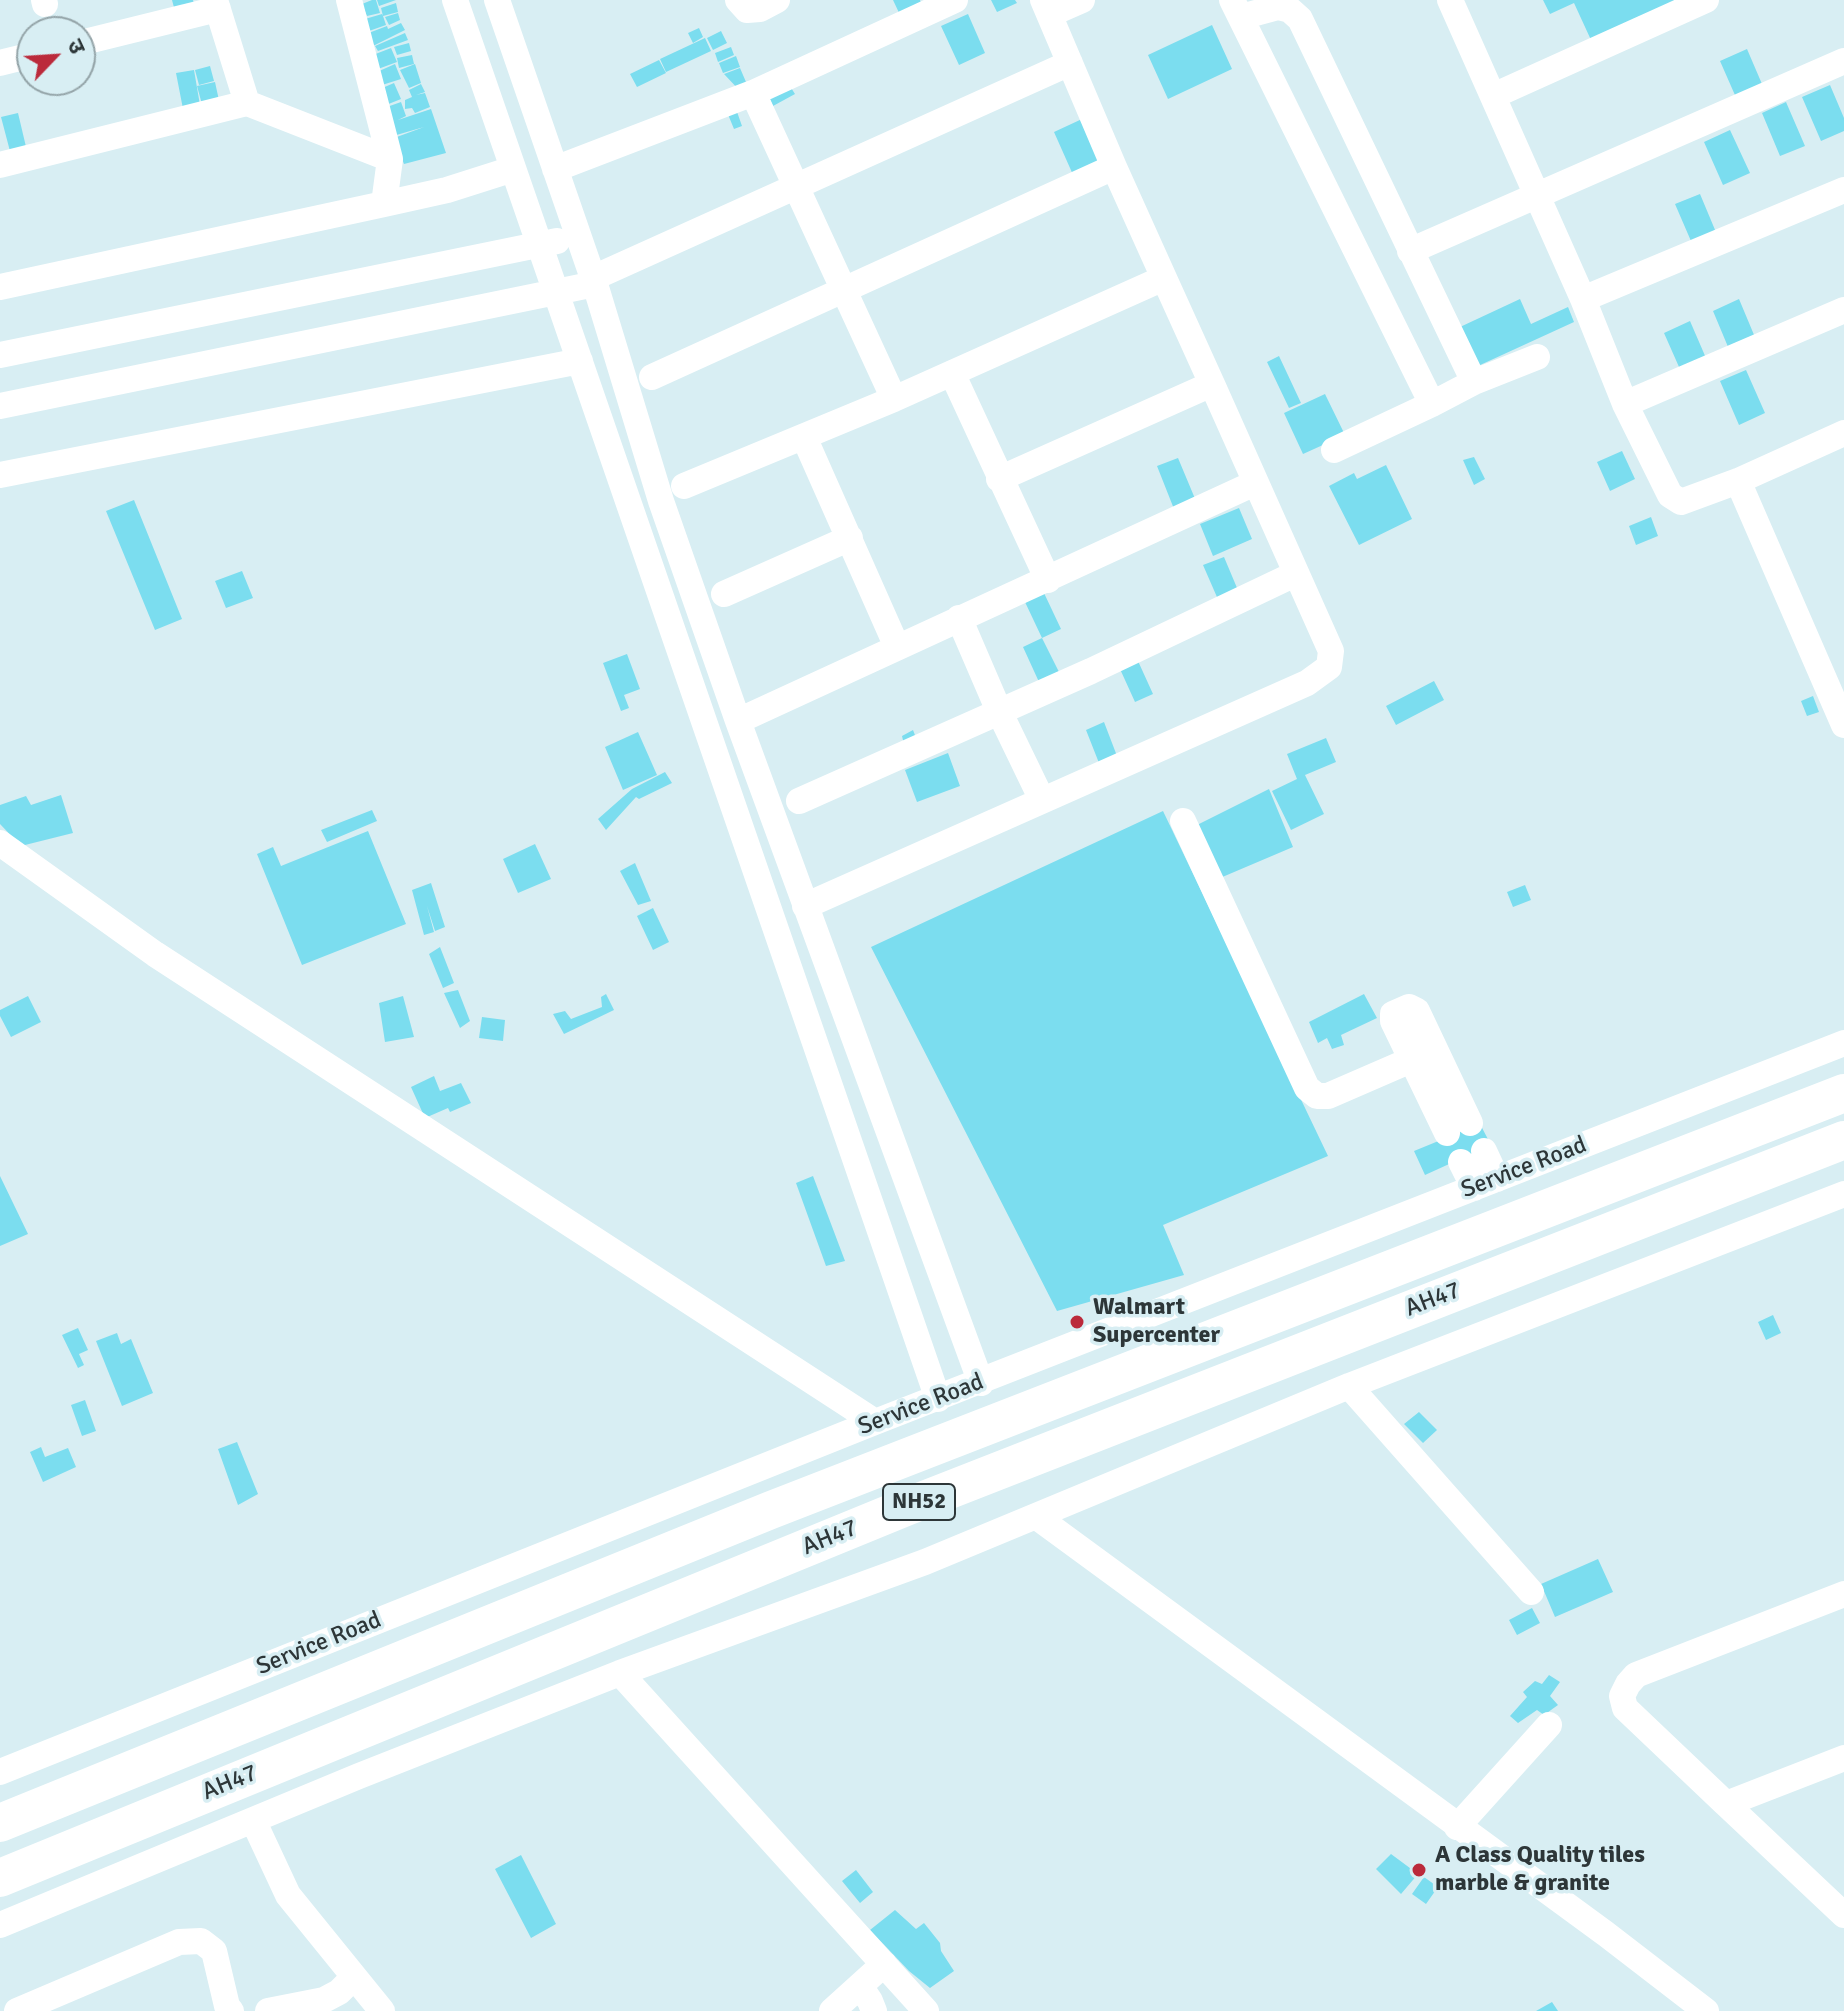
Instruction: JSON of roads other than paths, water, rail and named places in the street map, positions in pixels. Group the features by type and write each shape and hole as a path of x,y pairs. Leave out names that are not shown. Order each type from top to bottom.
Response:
{"highway":[{"name":"AH47","path":"0,1823 771,1510 1844,1093"},
{"name":"AH47","path":"0,1878 892,1513 1844,1140"}],"street":[{"path":"349,0 390,159 384,204"},
{"path":"455,0 938,1399"},
{"path":"738,0 747,10 760,9 777,0"},
{"path":"555,169 753,93 955,0"},
{"path":"805,906 1307,683 1329,667 1331,651 1114,167 1047,7 1082,0"},
{"path":"1450,0 1583,299 1625,404 1670,495 1681,502 1842,439"},
{"path":"1493,96 1706,0"},
{"path":"503,2 594,281 661,501 805,906 981,1383"},
{"path":"96,39 216,5 247,103"},
{"path":"1432,404 1236,8 1278,7 1290,10 1300,19 1474,382"},
{"path":"1410,251 1844,61"},
{"path":"0,406 556,294 594,281 1070,63"},
{"path":"753,93 894,399"},
{"path":"0,165 247,103 390,159"},
{"path":"652,377 1114,167"},
{"path":"0,287 447,190 513,169"},
{"path":"1583,299 1844,190"},
{"path":"0,355 578,235"},
{"path":"684,486 894,399 1164,278"},
{"path":"1625,404 1844,310"},
{"path":"1334,450 1474,382 1537,357"},
{"path":"0,475 580,361"},
{"path":"952,373 1048,580"},
{"path":"999,479 1212,384"},
{"path":"804,437 897,647"},
{"path":"1738,481 1844,725"},
{"path":"738,721 1255,483"},
{"path":"724,594 850,538"},
{"path":"799,801 1091,671 1295,574"},
{"path":"959,618 1042,800"},
{"path":"1183,821 1307,1088 1317,1096 1328,1096 1411,1060"},
{"path":"0,843 155,954 875,1422"},
{"path":"1409,1007 1417,1011 1458,1128 1411,1060 1392,1017 1409,1007"},
{"name":"Service Road","path":"0,1772 875,1422 1844,1043"},
{"path":"1472,1157 1485,1184"},
{"path":"0,1925 620,1673 925,1562 1349,1386 1844,1194"},
{"path":"1349,1386 1531,1592"},
{"path":"1037,1517 1606,1934 1706,2011"},
{"path":"1844,1594 1636,1675 1622,1696 1625,1708 1844,1915"},
{"path":"620,1673 926,2011"},
{"path":"1457,1827 1549,1725"},
{"path":"1726,1804 1844,1758"},
{"path":"253,1820 288,1895 382,2011"},
{"path":"17,2011 179,1942 201,1941 214,1951 227,2006 231,2011"},
{"path":"832,2011 884,1964"},
{"path":"268,2011 324,2000 339,1992 354,1977"},
{"path":"860,1986 874,2011"}],"place":[{"name":"Walmart Supercenter","path":"1077,1322"},
{"name":"A Class Quality tiles marble & granite","path":"1419,1870"}]}
